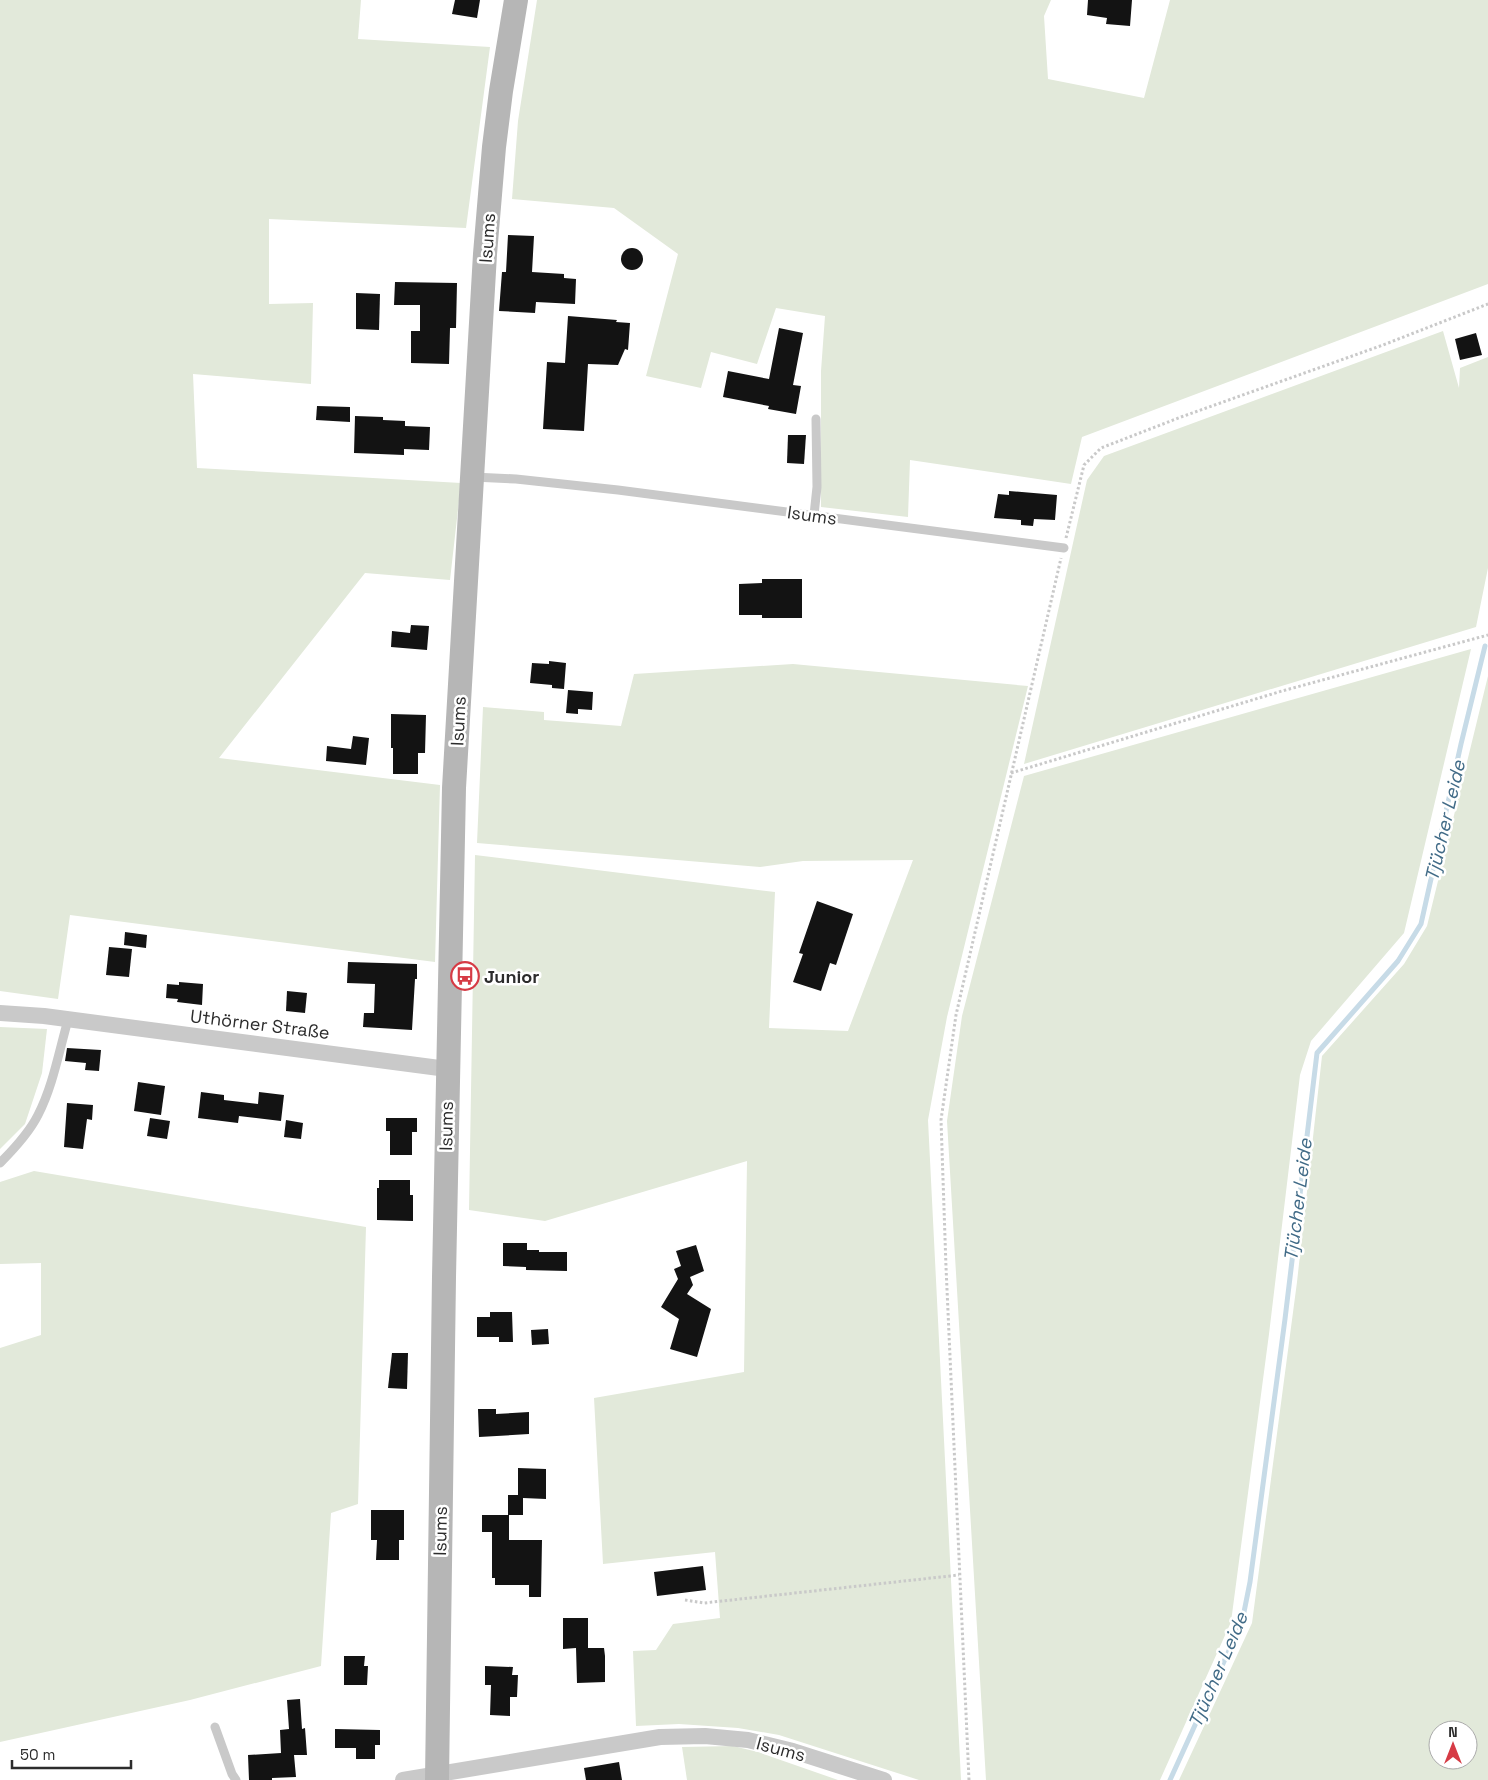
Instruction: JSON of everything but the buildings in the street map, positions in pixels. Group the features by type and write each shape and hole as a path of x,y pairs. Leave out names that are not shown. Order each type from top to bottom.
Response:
{"main road":[{"name":"Isums","path":"437,1777 454,788 485,254 494,147 516,0"}],"street":[{"name":"Uthörner Straße","path":"0,1013 448,1068"},
{"name":"Isums","path":"403,1780 437,1777 660,1737 705,1736 748,1740 793,1751 884,1780"}],"lane":[{"path":"814,515 817,487 816,419"},
{"name":"Isums","path":"471,477 516,479 590,487 1064,548"},
{"path":"0,1163 24,1137 38,1115 68,1020"},
{"path":"215,1727 232,1774 236,1780"}],"path":[{"path":"969,1780 941,1120 956,1015 1010,773 1084,465 1101,448 1180,417 1382,345 1488,304"},
{"path":"1010,773 1282,691 1488,634"},
{"path":"685,1600 704,1603 959,1575"}],"green space":[{"path":"0,0 361,0 358,39 490,47 466,228 269,219 269,304 313,303 311,384 193,374 197,468 461,483 450,580 365,573 219,758 440,785 435,962 70,915 58,999 0,991"},
{"path":"537,0 1051,0 1044,16 1048,79 1144,98 1170,0 1488,0 1488,284 1082,437 1071,484 910,460 908,517 821,507 821,371 825,316 776,308 757,364 711,352 701,388 646,376 678,254 614,208 512,199 518,121"},
{"path":"1443,331 1459,388 1460,368 1488,357 1488,568 1476,627 1024,764 1087,480 1104,456"},
{"path":"1471,649 1404,933 1311,1041 1300,1075 1269,1334 1231,1622 1160,1780 986,1780 947,1121 962,1016 1024,776"},
{"path":"793,664 1028,686 947,1017 928,1120 961,1780 919,1780 779,1735 738,1728 679,1724 636,1726 633,1651 656,1650 673,1624 720,1618 715,1552 603,1564 594,1398 744,1372 747,1161 545,1221 469,1210 475,855 775,892 769,1028 848,1031 913,860 803,861 760,867 477,843 483,707 544,712 544,720 621,726 634,674"},
{"path":"1488,676 1488,1780 1179,1780 1252,1623 1297,1282 1322,1056 1404,964 1427,926"},
{"path":"0,1027 47,1029 42,1073 25,1124 0,1149"},
{"path":"34,1171 366,1227 358,1504 331,1513 321,1666 190,1700 0,1742 0,1348 41,1335 41,1263 0,1264 0,1182"},
{"path":"733,1746 758,1752 838,1780 687,1780 682,1747"}],"waterway":[{"name":"Tjücher Leide","path":"1170,1780 1242,1622 1250,1582 1285,1319 1317,1053 1398,961 1421,924 1485,646"}],"place":[{"name":"Junior","path":"465,976"}]}
